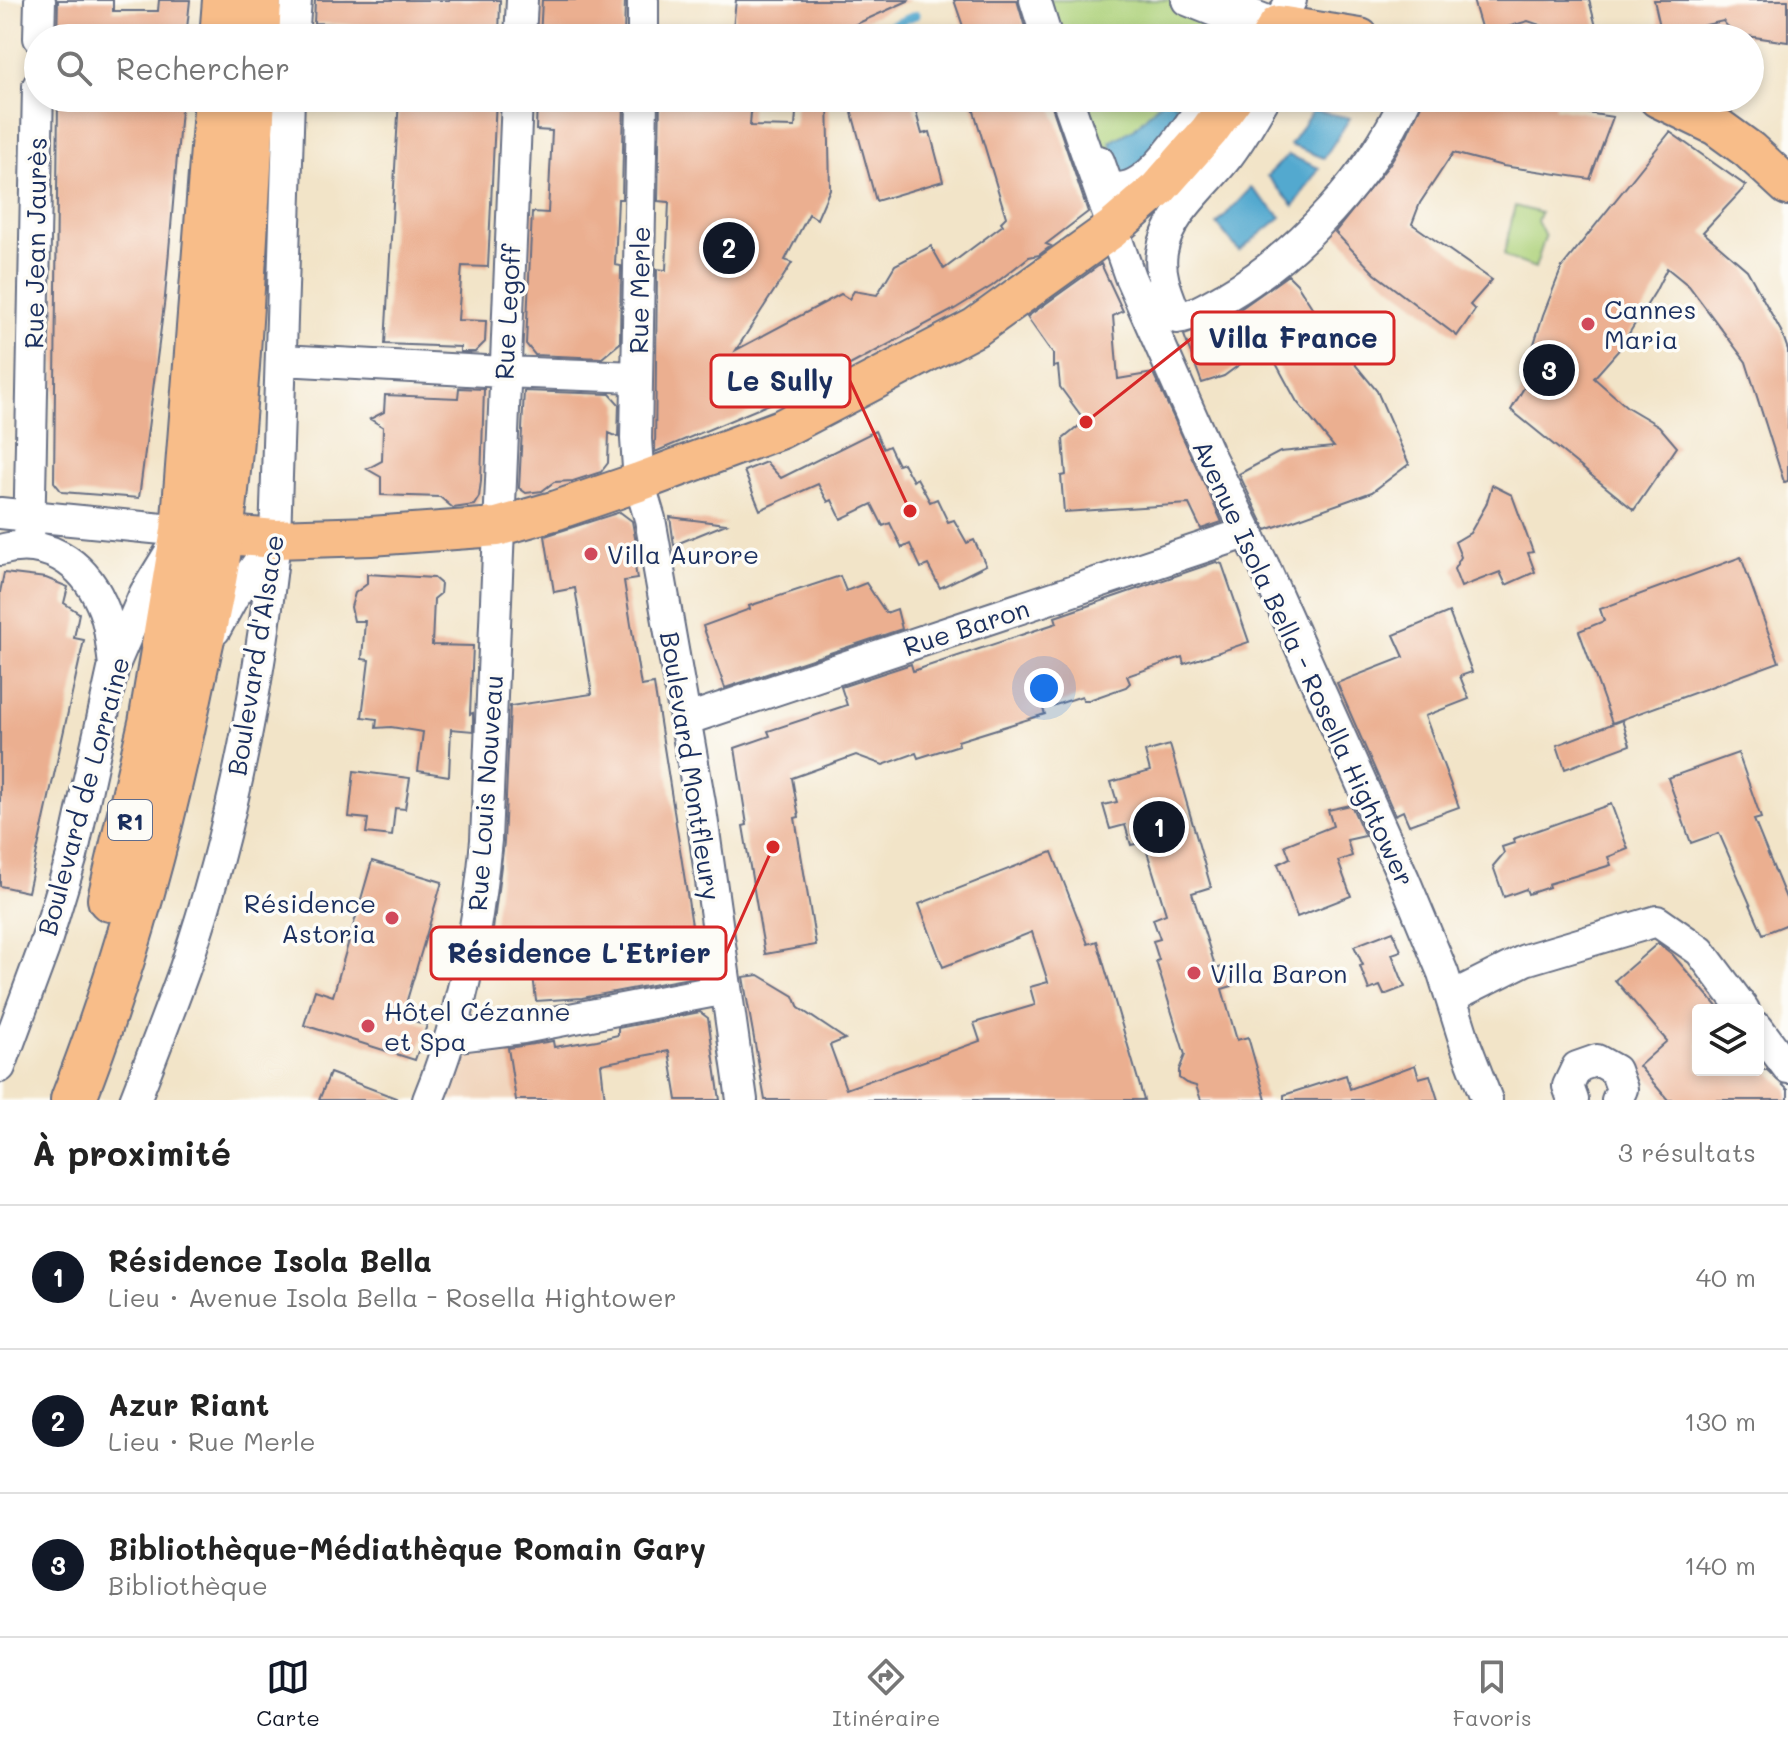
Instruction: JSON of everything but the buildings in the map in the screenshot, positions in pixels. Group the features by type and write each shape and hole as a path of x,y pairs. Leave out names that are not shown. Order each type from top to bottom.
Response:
{"highway":[{"path":"229,21 259,0"},
{"name":"R1","path":"202,534 217,112"},
{"name":"R1","path":"43,1100 88,976 127,832 156,696 230,440 252,112"},
{"path":"196,663 202,534"},
{"name":"R1","path":"73,1100 116,985 136,918 174,769 196,663"}],"main road":[{"path":"202,534 275,539 497,527 639,482 781,429 976,327 1112,229 1166,181 1223,112"},
{"path":"1687,112 1716,126 1749,150 1788,186"}],"street":[{"path":"39,24 40,0"},
{"path":"294,24 296,0"},
{"path":"521,24 522,0"},
{"path":"643,0 643,24"},
{"path":"1035,0 1043,24"},
{"path":"1048,0 1056,24"},
{"path":"1187,0 1232,18 1235,24"},
{"path":"1213,0 1279,21"},
{"name":"Rue Jean Jaurès","path":"15,531 37,112"},
{"name":"Boulevard d'Alsace","path":"135,1100 185,967 222,840 254,692 275,539 289,112"},
{"name":"Rue Legoff","path":"497,527 516,112"},
{"name":"Rue Merle","path":"639,482 636,439 642,112"},
{"name":"Avenue Isola Bella - Rosella Hightower","path":"1072,112 1112,229 1141,301 1404,879 1451,997 1487,1100"},
{"path":"1084,112 1106,181 1120,189 1140,182 1178,141 1198,112"},
{"path":"1256,112 1230,153 1181,213 1166,238 1161,254 1162,274 1177,318 1192,316 1244,286 1307,234 1364,168 1399,112"},
{"path":"282,360 637,377"},
{"name":"Boulevard Montfleury","path":"639,482 650,519 700,803 742,1100"},
{"name":"Rue Louis Nouveau","path":"428,1100 451,1037 471,950 483,873 497,589 497,527"},
{"path":"15,531 202,534"},
{"path":"15,531 74,565 89,581 106,617 114,665"},
{"name":"Rue Baron","path":"685,720 1246,533"},
{"name":"Boulevard de Lorraine","path":"0,1067 44,948 72,856 114,665 145,593 202,534"},
{"path":"196,663 233,597 275,539"},
{"path":"1451,997 1525,960 1657,921 1700,951 1740,1004"},
{"path":"451,1037 523,1028 726,989"},
{"path":"1764,1036 1788,1068"},
{"path":"1573,1100 1568,1086 1577,1067 1597,1060 1615,1070 1622,1089 1617,1100"}],"shaded area":[{"path":"553,1040 563,1100 449,1100 468,1055"}],"green space":[{"path":"1048,0 1187,0 1215,24 1056,24"},
{"path":"1084,112 1150,112 1134,129 1111,142 1124,178 1166,135 1182,112 1198,112 1177,142 1148,174 1133,184 1119,187 1106,181"},
{"path":"1515,206 1540,213 1537,221 1545,237 1535,268 1504,254"}],"water":[{"path":"1150,112 1183,112 1166,135 1124,178 1110,142 1134,129"},
{"path":"1312,112 1350,118 1324,158 1290,145"},
{"path":"1288,155 1319,168 1294,206 1267,176"},
{"path":"1251,188 1281,217 1239,251 1217,224"}],"waterway":[{"path":"894,24 916,15"}],"place":[{"name":"Azur Riant","path":"729,248"},
{"name":"Cannes Maria","path":"1588,324"},
{"name":"Bibliothèque-Médiathèque Romain Gary","path":"1549,370"},
{"name":"Villa France","path":"1086,422"},
{"name":"Le Sully","path":"910,511"},
{"name":"Villa Aurore","path":"591,554"},
{"name":"Résidence Isola Bella","path":"1159,827"},
{"name":"Résidence L'Etrier","path":"773,847"},
{"name":"Résidence Astoria","path":"392,918"},
{"name":"Villa Baron","path":"1194,973"},
{"name":"Hôtel Cézanne et Spa","path":"368,1026"}]}
